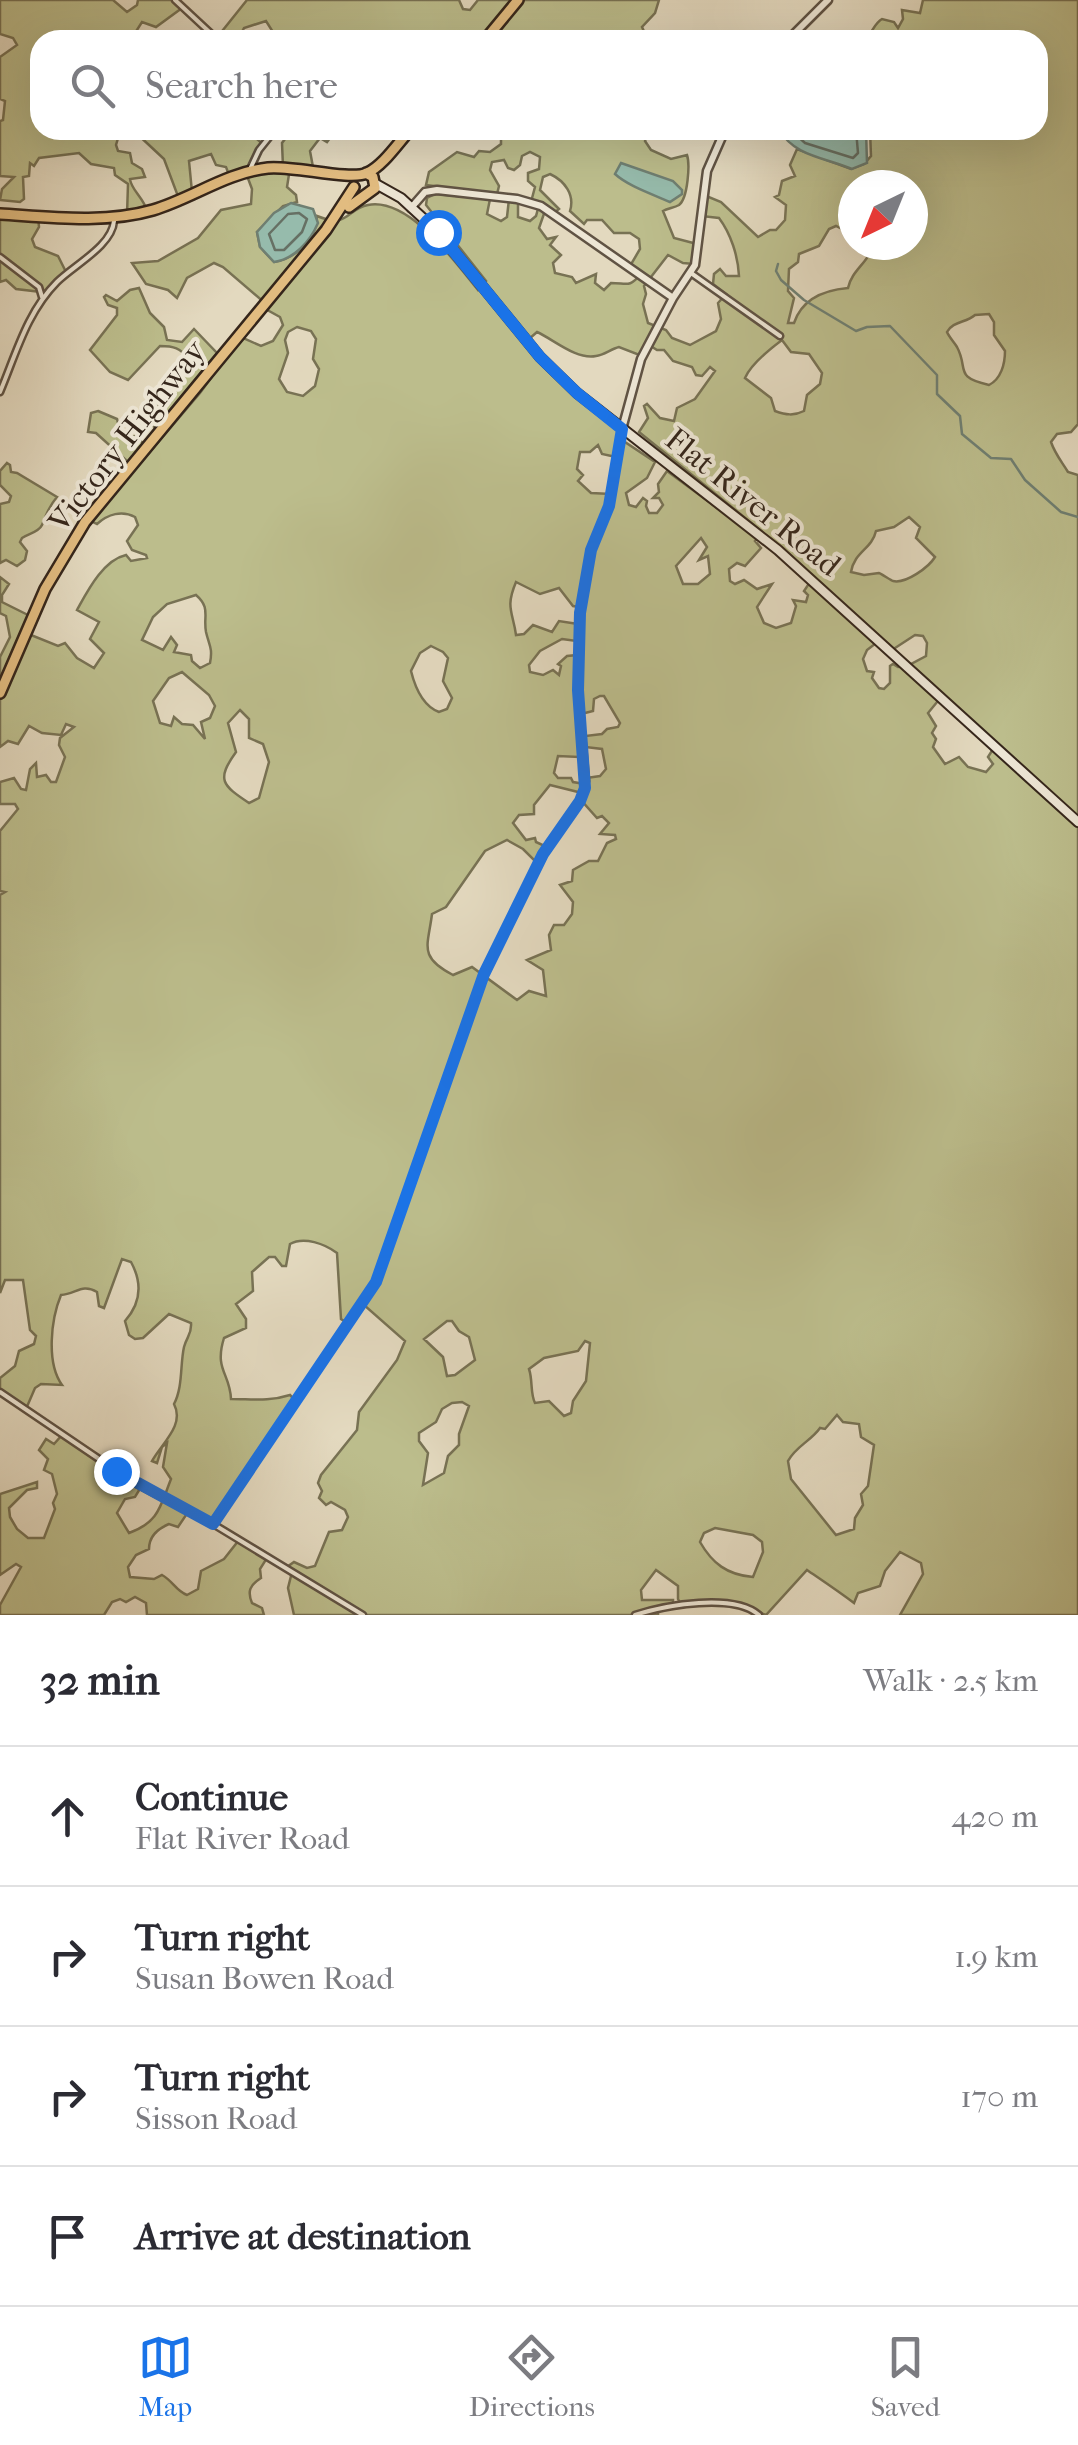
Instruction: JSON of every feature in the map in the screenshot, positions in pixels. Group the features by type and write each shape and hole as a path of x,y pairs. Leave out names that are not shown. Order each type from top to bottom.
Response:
{"main road":[{"path":"493,30 518,0"},
{"name":"Victory Highway","path":"0,693 46,589 85,522 326,230 358,180 401,140"},
{"name":"Victory Highway","path":"326,230 371,188 401,140"},
{"path":"0,214 114,216 152,210 221,179 250,171 310,169 358,180 371,188"},
{"path":"358,180 371,188"},
{"name":"Flat River Road","path":"371,188 411,208 446,240 550,368 778,550 1078,822"}],"street":[{"path":"175,0 207,30"},
{"path":"798,30 828,0"},
{"path":"250,171 267,140"},
{"path":"213,1524 376,1282 484,974 543,854 583,795 586,781 578,690 580,613 591,550 609,506 622,429 640,359 672,298 695,265 708,170 721,140"},
{"path":"411,208 422,194 434,190 534,203 672,298"},
{"path":"0,392 42,298 108,238 114,216"},
{"path":"0,257 39,287 42,298"},
{"path":"690,273 780,336"},
{"path":"0,1392 133,1482 213,1524 363,1615"},
{"path":"635,1615 656,1609 734,1602 759,1615"}],"shaded area":[{"path":"0,0 113,0 127,12 138,0 175,0 182,8 156,27 142,22 137,30 30,30 30,140 118,140 118,151 130,153 132,163 142,169 145,177 130,179 147,211 127,215 128,184 115,175 114,168 91,164 79,153 39,158 34,166 30,163 29,176 23,177 24,199 0,200 2,189 14,177 0,176 0,121 5,101 0,99 0,57 17,45 13,38 0,34"},
{"path":"247,0 459,0 463,9 470,10 478,0 659,0 643,30 272,30 266,21 243,30 223,30"},
{"path":"923,0 1078,0 1078,424 1071,432 1057,434 1051,442 1068,472 1078,475 1078,1615 900,1615 923,1574 921,1563 900,1552 885,1571 880,1586 858,1593 854,1603 807,1570 766,1615 732,1602 682,1606 678,1586 656,1570 641,1590 642,1600 673,1600 673,1605 658,1610 658,1615 294,1615 288,1588 292,1572 287,1567 294,1562 307,1568 315,1566 329,1532 342,1530 348,1517 345,1510 331,1502 326,1505 319,1498 321,1475 357,1430 359,1412 397,1360 405,1341 363,1304 349,1324 341,1319 337,1253 321,1244 302,1241 290,1244 286,1266 269,1257 252,1272 253,1291 236,1304 246,1319 246,1328 224,1338 221,1349 231,1399 290,1395 297,1402 213,1524 188,1512 178,1527 169,1524 157,1531 149,1549 136,1555 128,1567 130,1577 154,1579 162,1575 187,1595 198,1589 201,1571 224,1559 239,1540 267,1558 260,1569 261,1578 250,1592 252,1603 262,1608 264,1615 147,1615 146,1603 135,1597 112,1602 104,1615 0,1615 0,1605 21,1567 16,1564 0,1575 0,1494 37,1482 37,1488 27,1490 9,1508 10,1517 28,1538 44,1538 57,1494 52,1474 44,1470 48,1459 39,1450 46,1439 54,1444 63,1434 141,1487 135,1497 125,1499 117,1513 129,1533 147,1524 157,1512 171,1479 163,1467 167,1443 157,1463 152,1461 175,1427 174,1404 191,1327 191,1323 169,1314 143,1338 129,1335 125,1321 137,1300 139,1286 131,1262 122,1259 104,1308 99,1306 97,1292 92,1290 61,1295 52,1341 54,1365 62,1385 41,1384 35,1388 26,1409 0,1392 0,1378 15,1366 19,1351 34,1344 36,1336 30,1330 23,1280 5,1280 0,1293 0,895 5,892 0,891 0,831 18,809 15,804 0,804 0,782 14,778 26,790 30,769 36,763 37,777 46,775 56,782 65,757 60,738 74,727 66,724 61,735 42,733 29,726 18,744 8,741 0,747 0,657 10,637 6,616 0,613 0,577 9,584 2,602 32,617 26,633 58,646 65,643 77,658 94,668 104,653 90,639 99,622 77,610 110,563 126,555 131,561 147,558 132,550 127,541 138,525 135,517 120,514 97,524 91,521 200,393 241,337 261,346 273,341 283,325 280,317 262,307 265,303 214,263 187,278 177,298 168,290 146,284 132,263 158,261 198,238 221,210 251,204 252,189 246,173 229,175 226,167 216,165 211,154 189,161 192,192 179,199 164,159 144,140 258,140 263,144 250,168 283,167 284,140 318,140 310,151 313,167 290,168 287,187 296,195 297,202 283,206 257,232 260,247 274,262 290,257 303,246 313,232 317,216 335,220 361,207 384,205 430,234 478,290 486,281 426,205 427,198 435,194 490,199 487,214 501,221 507,217 509,199 518,200 518,217 530,221 539,205 531,202 535,187 528,181 528,173 539,169 540,157 530,152 522,156 514,170 504,160 492,162 490,170 499,186 497,194 426,185 429,172 457,152 474,157 479,151 490,152 501,140 645,140 651,150 671,159 687,155 688,181 682,201 663,211 674,238 697,244 694,264 668,255 644,286 643,304 648,323 690,345 716,331 721,319 718,303 726,294 713,284 714,274 720,269 726,276 739,276 733,246 723,224 719,218 701,216 704,195 721,202 758,237 776,230 785,220 786,205 775,197 782,181 795,176 790,165 797,149 851,169 871,156 870,140 1048,140 1048,30 872,30 879,21 894,22 898,28 902,10 920,13","holes":["550,174 568,189 570,211 584,224 587,220 602,220 614,233 630,233 639,239 640,249 630,266 640,275 630,283 611,283 604,290 595,283 596,274 576,283 572,277 555,273 553,263 561,255 550,245 556,237 547,239 539,228 546,208 554,213 559,209 540,190 543,177","989,314 994,322 994,335 1005,351 999,375 989,385 966,375 957,347 947,332 975,315","297,327 311,331 316,339 313,359 319,369 315,386 303,396 287,392 279,379 288,353 288,332","537,332 581,355 599,355 619,347 642,356 649,345 664,350 673,361 692,367 696,375 702,376 710,367 715,371 695,399 677,408 674,421 660,418 647,404 644,406 648,418 639,432 760,530 812,579 804,591 808,595 806,602 793,600 796,606 791,623 776,628 764,623 757,607 772,584 757,589 744,580 735,584 730,581 729,569 737,563 745,566 761,548 755,541 758,538 667,471 653,498 659,498 663,505 657,513 649,513 643,498 636,507 629,505 626,493 647,478 655,462 622,440 622,427 553,369 529,339","782,340 791,352 809,354 822,373 820,384 807,395 804,411 797,414 775,411 771,398 745,378","598,445 602,454 616,457 611,494 591,493 578,481 583,475 577,469 580,452 590,452","909,517 920,527 916,538 935,557 928,565 898,581 879,573 851,572 876,531 894,527","701,538 707,547 699,560 708,556 710,574 698,584 683,584 676,566","516,582 540,594 559,588 573,606 579,607 578,624 559,621 552,632 533,625 524,634 516,635 511,610","196,595 205,608 210,663 200,668 191,655 174,652 177,645 171,637 163,650 142,640 153,617 167,604","915,635 923,636 927,643 926,656 909,665 904,662 898,667 890,666 890,683 884,689 872,678 874,672 867,671 863,659 867,650 880,640 892,650","562,639 577,641 577,655 567,656 558,664 559,675 553,670 543,675 530,672 529,665 540,651","431,646 448,658 443,681 452,698 447,709 439,712 420,695 411,671 420,653","182,672 209,695 215,706 210,718 201,722 205,739 193,725 182,724 174,717 171,726 160,723 153,701 169,678","604,696 620,723 602,734 585,736 585,747 602,749 606,769 600,776 586,778 585,784 558,778 554,773 558,756 579,757 577,715 593,711 594,699","942,696 995,746 988,757 993,764 986,772 968,767 959,757 945,764 933,747 936,726 928,713","240,710 249,719 249,738 263,744 269,762 259,798 249,803 225,781 226,769 236,752 228,723","550,785 582,793 581,800 597,818 602,816 609,823 600,834 615,835 616,839 607,843 598,861 589,861 573,870 572,881 560,885 573,902 572,914 564,925 554,925 549,935 551,950 527,960 543,970 546,996 529,991 517,1000 472,967 453,975 442,969 430,956 428,943 432,914 446,907 485,851 507,840 538,864 547,847 535,838 526,840 513,823 519,815 534,814 534,805","452,1321 469,1337 475,1360 455,1375 447,1376 443,1357 424,1339","585,1341 590,1343 586,1381 573,1401 571,1413 564,1416 549,1401 535,1403 529,1369 544,1358 578,1351","452,1403 469,1406 459,1445 448,1456 444,1473 423,1485 428,1453 419,1441 419,1433 436,1422 442,1409","837,1415 843,1422 859,1424 861,1437 874,1445 868,1486 861,1494 863,1505 854,1529 836,1535 791,1479 788,1461 820,1428 825,1429","715,1528 753,1535 762,1542 763,1552 753,1577 721,1567 700,1542 704,1533"]},
{"path":"0,214 38,217 39,227 32,239 35,247 58,256 66,272 43,296 41,292 16,289 6,280 0,282"},
{"path":"139,288 150,313 164,327 167,340 182,342 194,329 217,353 155,428 149,421 159,406 165,383 189,359 176,348 160,346 128,380 110,372 90,350 117,315 117,308 108,305 104,297 117,301"},
{"path":"98,411 117,419 121,436 134,436 143,443 128,462 96,433 88,432 91,413"},
{"path":"7,463 11,472 57,497 41,527 22,538 20,542 27,551 25,560 17,566 6,560 0,563 0,504 9,502 11,496 0,485 0,471"}],"water":[{"path":"787,140 866,140 867,163 852,169 793,146"},
{"path":"621,163 673,181 682,194 670,202 633,186 615,174"},
{"path":"291,203 313,209 318,223 300,248 274,262 260,247 257,232 274,213"}],"waterway":[{"path":"778,264 776,271 781,280 804,300 856,331 890,326 937,375 937,394 960,416 962,434 991,458 1011,459 1025,480 1061,512 1078,517"}],"route":[{"path":"116,1471 213,1524 370,1294 386,1261 484,974 543,854 585,788 578,690 580,613 591,550 609,506 622,429 540,357 438,232"}]}
